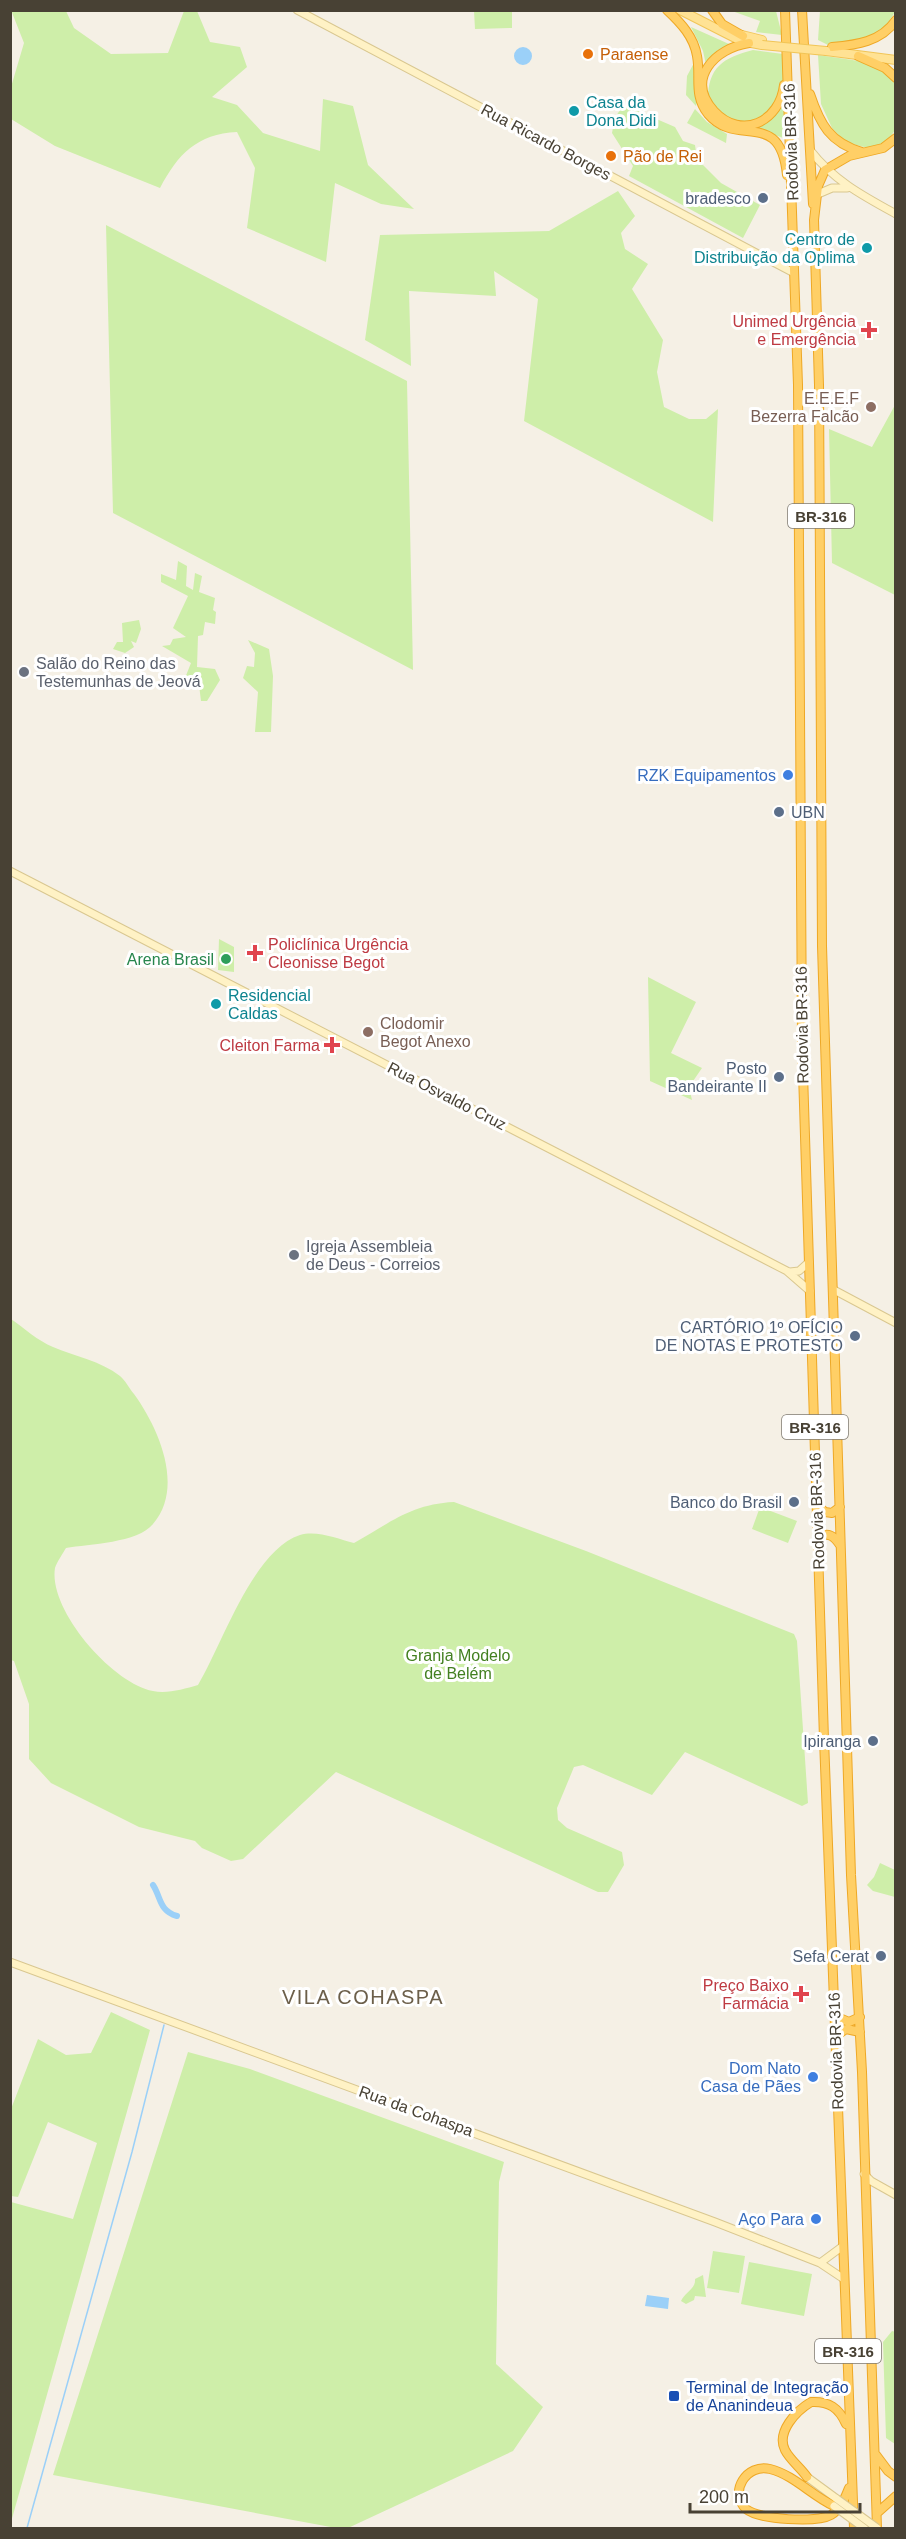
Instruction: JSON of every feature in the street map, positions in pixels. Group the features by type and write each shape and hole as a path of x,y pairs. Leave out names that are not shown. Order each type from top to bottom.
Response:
{"highway":[{"path":"667,10 681,23 694,46 698,65 697,89 709,115 730,128 767,135 781,146 786,162 789,214 794,221"},
{"path":"712,10 722,24 746,39 718,54 706,72 704,85 708,103 715,112 727,120 753,125 772,115 783,95 788,61"},
{"name":"Rodovia BR-316","path":"805,10 803,22 814,220 819,390 822,946 851,1875 860,2017"},
{"name":"Rodovia BR-316","path":"785,12 798,385 799,858 809,1262 848,2430 854,2529"},
{"path":"828,48 855,45 876,38 896,20"},
{"path":"858,56 885,68 896,78"},
{"path":"806,82 827,133 842,145 863,152"},
{"path":"814,220 819,181 825,170 849,156 883,147 896,138"},
{"path":"818,1506 832,1513 840,1507"},
{"path":"818,1537 824,1534 832,1535 841,1545"},
{"path":"835,2016 849,2022 860,2017"},
{"name":"BR-316","path":"860,2017 877,2529"},
{"path":"836,2036 846,2029 860,2032"},
{"path":"807,2477 783,2446 784,2434 795,2413 811,2402 829,2403 837,2408 848,2430"},
{"path":"875,2455 896,2477"},
{"path":"836,2503 820,2500 787,2476 769,2468 749,2472 739,2487 742,2504 753,2514 774,2518 821,2519 840,2506 850,2485"},
{"path":"877,2514 896,2496"}],"main road":[{"path":"680,10 746,39 896,58"},
{"path":"691,10 746,39"},
{"path":"828,48 858,56 896,58"}],"street":[{"name":"Rua Ricardo Borges","path":"297,10 794,273"},
{"path":"810,150 825,170 848,188 896,214"},
{"path":"818,194 832,188 848,188"},
{"name":"Rua Osvaldo Cruz","path":"10,871 787,1271 810,1291"},
{"path":"787,1271 799,1271 809,1262"},
{"path":"834,1290 896,1323"},
{"name":"Rua da Cohaspa","path":"10,1962 820,2263 844,2279"},
{"path":"864,2174 881,2188 896,2195"},
{"path":"866,2194 881,2188"},
{"path":"820,2263 843,2246"},
{"path":"807,2477 864,2529"},
{"path":"836,2503 877,2529"}],"green space":[{"path":"11,10 66,11 74,28 111,54 168,53 184,11 197,11 210,42 240,47 247,67 212,97 237,105 263,133 320,151 323,99 353,106 368,165 414,209 381,204 335,183 326,262 247,228 255,168 237,132 211,137 190,148 174,165 160,188 55,146 11,119 11,87 24,43"},
{"path":"474,11 512,11 512,28 475,29"},
{"path":"732,11 776,11 782,35 756,32 760,21"},
{"path":"820,11 895,12 884,29 869,37 832,47 818,40"},
{"path":"691,27 729,44 717,51 706,65 703,51"},
{"path":"753,50 783,54 784,77 781,92 771,112 749,123 731,119 708,103 708,91 710,81 718,66 733,57"},
{"path":"818,55 866,62 893,77 896,86 895,130 887,142 868,148 845,142 832,128 821,104"},
{"path":"695,61 696,106 686,95 687,76"},
{"path":"785,102 786,139 752,127 782,104"},
{"path":"624,105 675,127 683,141 695,145 697,159 721,183 760,205 743,238 629,176 633,166 612,133 615,117"},
{"path":"695,109 707,122 727,134 726,143 687,123"},
{"path":"618,191 635,216 621,233 625,249 648,264 632,289 663,340 657,372 664,407 689,419 706,419 718,409 713,522 524,421 538,299 494,271 496,296 409,291 411,366 365,340 380,235 549,231"},
{"path":"106,225 407,381 413,670 113,513"},
{"path":"895,405 895,595 832,563 829,429 872,447"},
{"path":"178,561 187,566 186,586 193,590 195,573 202,576 199,592 215,598 213,610 216,612 215,624 205,622 203,635 198,636 197,667 215,669 220,680 207,701 201,701 199,685 185,678 191,663 162,646 170,645 173,639 186,637 173,628 188,596 161,582 161,574 176,580"},
{"path":"139,620 141,629 136,643 131,641 134,647 125,653 113,649 117,642 123,642 122,623"},
{"path":"248,640 269,649 273,676 271,732 255,732 258,692 243,678 247,666 254,667 255,653"},
{"name":"Arena Brasil","path":"219,939 234,947 234,972 218,970"},
{"path":"648,977 696,1002 671,1053 702,1068 689,1087 692,1100 650,1081"},
{"name":"Granja Modelo de Belém","path":"11,1319 47,1344 96,1363 120,1376 143,1408 159,1440 167,1475 167,1493 162,1509 153,1524 146,1530 125,1539 66,1548 55,1568 56,1585 72,1624 86,1643 120,1675 153,1691 176,1691 198,1685 253,1579 283,1544 307,1534 354,1543 401,1516 425,1506 454,1502 586,1551 794,1634 797,1641 808,1803 802,1806 685,1752 652,1795 583,1765 574,1767 557,1808 558,1820 567,1828 622,1852 624,1865 608,1892 598,1892 336,1772 243,1859 231,1861 202,1848 195,1841 139,1827 51,1783 29,1759 29,1704 14,1661 11,1660"},
{"path":"760,1507 797,1521 788,1543 752,1529"},
{"path":"880,1863 895,1870 895,1897 873,1891 867,1885 874,1877"},
{"path":"111,2012 150,2030 11,2522 11,2202 73,2219 97,2143 48,2122 18,2197 11,2196 11,2109 38,2039 66,2055 91,2053"},
{"path":"188,2052 250,2069 504,2162 499,2182 496,2364 543,2407 513,2451 348,2528 336,2528 53,2475"},
{"path":"713,2251 745,2256 739,2293 707,2288"},
{"path":"749,2262 812,2274 804,2316 741,2304"},
{"path":"703,2275 706,2297 695,2296 694,2300 686,2304 681,2301 694,2285 695,2279"},
{"path":"892,2331 896,2332 895,2444 886,2438 883,2342"}],"water":[{"path":"519,47 527,47 532,52 530,63 519,65 514,60 514,52"},
{"path":"647,2295 669,2298 668,2309 645,2306"}],"waterway":[{"path":"153,1885 167,1911 177,1916"},
{"path":"27,2528 132,2152 164,2025"}],"place":[{"name":"Paraense","path":"588,54"},
{"name":"Casa da Dona Didi","path":"574,111"},
{"name":"Pão de Rei","path":"611,156"},
{"name":"bradesco","path":"763,198"},
{"name":"Centro de Distribuição da Oplima","path":"867,248"},
{"name":"Unimed Urgência e Emergência","path":"869,330"},
{"name":"E.E.E.F Bezerra Falcão","path":"871,407"},
{"name":"Salão do Reino das Testemunhas de Jeová","path":"24,672"},
{"name":"RZK Equipamentos","path":"788,775"},
{"name":"UBN","path":"779,812"},
{"name":"Policlínica Urgência Cleonisse Begot","path":"255,953"},
{"name":"Arena Brasil","path":"226,959"},
{"name":"Residencial Caldas","path":"216,1004"},
{"name":"Clodomir Begot Anexo","path":"368,1032"},
{"name":"Cleiton Farma","path":"332,1045"},
{"name":"Posto Bandeirante II","path":"779,1077"},
{"name":"Igreja Assembleia de Deus - Correios","path":"294,1255"},
{"name":"CARTÓRIO 1º OFÍCIO DE NOTAS E PROTESTO","path":"855,1336"},
{"name":"Banco do Brasil","path":"794,1502"},
{"name":"Ipiranga","path":"873,1741"},
{"name":"Sefa Cerat","path":"881,1956"},
{"name":"Preço Baixo Farmácia","path":"801,1994"},
{"name":"Dom Nato Casa de Pães","path":"813,2077"},
{"name":"Aço Para","path":"816,2219"},
{"name":"Terminal de Integração de Ananindeua","path":"674,2396"}],"district":[{"name":"VILA COHASPA","path":"363,1997"}]}
